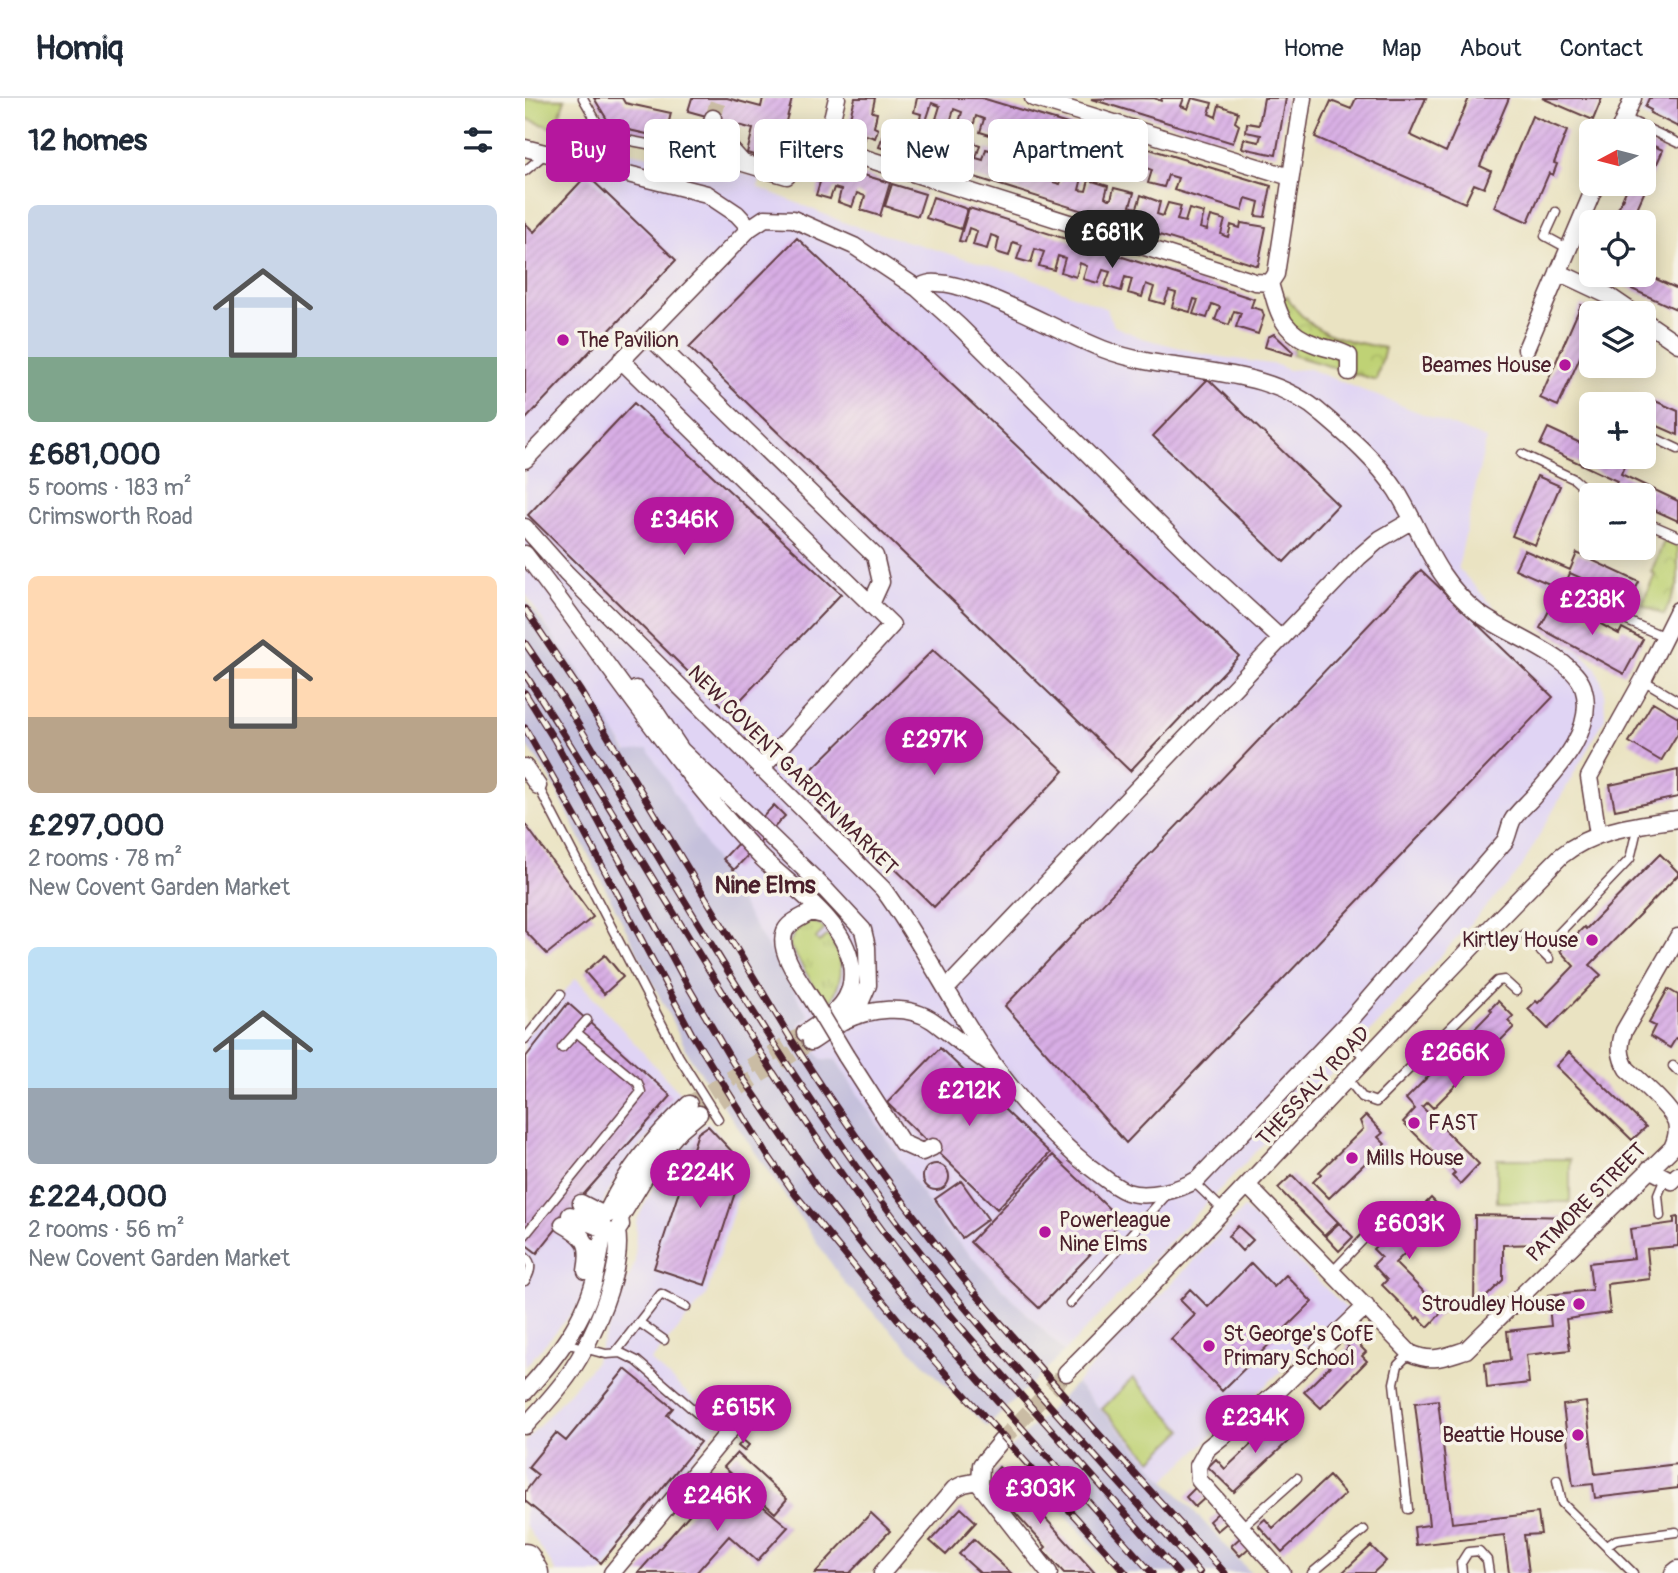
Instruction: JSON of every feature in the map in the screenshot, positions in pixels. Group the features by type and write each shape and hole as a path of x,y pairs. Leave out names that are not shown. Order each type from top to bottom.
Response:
{"highway":[{"path":"525,1559 533,1573"}],"street":[{"path":"837,98 827,139 829,147 1255,282 1271,283"},
{"path":"1033,98 1290,177"},
{"path":"1303,98 1276,274 1271,283 1276,308 1283,323 1309,342 1349,356 1349,372"},
{"path":"1624,119 1633,98"},
{"path":"713,118 706,139 726,144 744,163 754,166"},
{"path":"525,148 707,194 737,214 750,228"},
{"path":"1526,349 1591,196"},
{"path":"525,460 750,228 765,218 793,219 854,246 917,288 1182,547 1280,638"},
{"path":"1558,272 1616,301"},
{"path":"917,288 929,283 951,285 1007,303 1104,349 1154,363 1260,380 1284,389 1314,408 1370,458 1389,481 1450,587 1478,613 1565,664 1583,688 1586,709 1574,744 1555,772 1512,821 1505,841 1338,1032 1194,1182"},
{"path":"1656,329 1678,344"},
{"path":"647,334 875,556 881,582 871,604"},
{"path":"621,360 893,625 761,769"},
{"path":"947,988 1368,549 1411,521"},
{"name":"NEW COVENT GARDEN MARKET","path":"525,527 566,573 883,888 907,921 997,1069 1071,1152 1110,1183 1128,1192 1144,1194 1188,1186 1194,1182"},
{"path":"525,554 607,667 708,798 769,865 796,887 823,915"},
{"path":"1598,835 1589,777 1678,610"},
{"path":"607,667 622,673 655,711 681,750 823,887 863,930 867,947 869,985 858,1008 843,1021"},
{"path":"525,767 538,786"},
{"name":"THESSALY ROAD","path":"1066,1373 1482,934 1561,856 1574,845 1598,835 1678,819"},
{"path":"823,915 811,912 785,931 782,945 788,959 902,1143 922,1152 933,1147"},
{"name":"NEW COVENT GARDEN MARKET","path":"823,915 834,927 851,964 850,988 841,1007 808,1038 843,1021 871,1012 914,1012 931,1020 997,1069"},
{"name":"PATMORE STREET","path":"1410,1353 1424,1359 1435,1359 1465,1350 1672,1148 1678,1136 1677,1122 1627,1069 1622,1060 1620,1042 1678,937"},
{"path":"1663,966 1678,975"},
{"path":"525,1392 557,1355 588,1300 596,1275 601,1237 610,1223 632,1167 655,1138 694,1109"},
{"path":"1649,1170 1673,1180"},
{"path":"1247,1185 1410,1353"},
{"path":"577,1321 589,1259 588,1249 571,1214 610,1223"},
{"path":"525,1426 571,1372 605,1299 619,1242 610,1223"},
{"path":"1282,1573 1199,1480 1198,1466 1208,1448 1274,1395 1366,1306"},
{"path":"611,1573 741,1417"},
{"path":"993,1445 981,1465 979,1481 982,1489 1049,1573"},
{"path":"889,1571 954,1489 979,1481"},
{"path":"1673,1573 1678,1569"}],"lane":[{"path":"583,98 605,136 644,143"},
{"path":"1656,136 1678,143"},
{"path":"525,171 545,154"},
{"path":"1556,212 1545,236 1570,250"},
{"path":"1656,439 1678,449"},
{"path":"1522,454 1579,483"},
{"path":"1656,527 1678,536"},
{"path":"1599,610 1665,637"},
{"path":"1643,680 1678,701"},
{"path":"538,786 679,1057 718,1119"},
{"path":"1541,952 1630,859 1638,825"},
{"path":"1524,934 1549,959"},
{"path":"1347,1078 1362,1097 1376,1102 1497,981 1504,980 1516,991"},
{"path":"525,1040 561,994"},
{"path":"562,1048 587,1020"},
{"path":"525,1235 641,1092 638,1083 576,1032"},
{"path":"1338,1032 1366,1058"},
{"path":"1660,1216 1658,1195 1673,1180"},
{"path":"1194,1182 1223,1210"},
{"path":"1070,1303 1171,1189"},
{"path":"1332,1272 1376,1226"},
{"path":"525,1257 531,1265 531,1272 525,1281"},
{"path":"615,1353 661,1294 686,1307"},
{"path":"640,1323 664,1340"},
{"path":"564,1343 606,1354 621,1353 637,1361 704,1419"},
{"path":"1408,1509 1394,1383 1398,1366 1410,1353"},
{"path":"1242,1527 1297,1478"},
{"path":"1557,1480 1562,1503 1633,1573"},
{"path":"1312,1573 1364,1530"},
{"path":"1607,1546 1616,1540 1677,1532"},
{"path":"1462,1573 1461,1563 1468,1552 1479,1551 1487,1560 1489,1573"}],"shaded area":[{"path":"1647,98 1678,98 1678,133 1656,123 1656,119 1640,115"},
{"path":"630,152 644,155 644,182 740,182 740,173 754,176 754,182 760,182 758,187 848,224 1029,277 1107,309 1114,326 1142,338 1207,355 1277,365 1288,370 1309,369 1486,439 1458,568 1503,617 1580,651 1596,668 1604,688 1605,718 1520,870 1355,1048 1064,1352 944,1228 836,1060 821,1059 798,1023 809,1016 755,928 627,752 525,593 525,244 578,182 630,182"},
{"path":"525,599 579,671 626,752 648,749 809,1016 798,1024 821,1059 836,1060 944,1228 1064,1352 987,1427 846,1285 690,1057 549,776 525,743"},
{"path":"576,978 684,1098 627,1160 604,1200 590,1273 580,1304 525,1367 525,1038"},
{"path":"708,1121 747,1169 706,1296 651,1361 721,1423 603,1573 557,1573 525,1524 525,1442 593,1365 635,1263 636,1222 659,1175 680,1146"},
{"name":"St George's CofE Primary School","path":"1244,1208 1347,1309 1165,1480 1076,1383"},
{"path":"1076,1383 1251,1573 1117,1573 1009,1450"}],"green space":[{"path":"525,98 565,99 558,119 546,119 546,126 525,118"},
{"path":"1287,296 1306,319 1329,334 1385,348 1376,380 1292,355 1296,342 1268,303"},
{"path":"1664,541 1678,547 1678,584 1664,615 1642,605 1655,574 1651,572"},
{"path":"808,922 817,923 825,929 816,938 819,942 828,935 840,959 841,974 828,1009 789,945 795,931"},
{"path":"1497,1159 1570,1159 1570,1202 1497,1202"},
{"path":"1133,1378 1183,1430 1152,1460 1102,1409"}],"building":[{"path":"594,98 622,98 625,103 671,113 670,119 644,119 644,133 630,130 630,119 607,119"},
{"path":"692,98 727,98 761,107 763,98 792,99 787,119 754,119 754,155 747,153 753,129 740,125 740,119 717,119 688,111"},
{"path":"855,98 875,98 872,112 877,113 874,127 878,129 875,138 867,135 867,119 849,119"},
{"path":"917,98 982,98 1051,119 988,119 988,134 980,132 984,119 976,116 974,123 974,119 960,119 962,112 954,109 951,119 936,119 940,106 932,103 927,119 920,119 921,114 914,112"},
{"path":"1154,98 1161,101 1162,98 1184,98 1181,106 1188,109 1192,98 1212,103 1209,114 1216,117 1219,105 1238,112 1235,122 1239,125 1233,143 1091,99"},
{"path":"1264,98 1286,98 1276,155 1242,148 1244,139 1259,142 1261,135 1246,132 1247,123 1259,125"},
{"path":"1356,98 1426,98 1410,135 1446,152 1469,98 1509,98 1480,166 1491,171 1484,188 1474,184 1465,203 1315,137 1331,101 1351,109"},
{"path":"1542,98 1602,98 1593,119"},
{"path":"1649,98 1678,98 1678,127 1650,113 1651,110 1645,107"},
{"path":"1532,116 1567,131 1554,163 1557,164 1553,175 1549,173 1528,222 1494,207"},
{"path":"974,143 980,145 976,158 983,160 988,150 988,181 974,177"},
{"path":"1656,147 1663,150 1656,166"},
{"path":"1148,149 1271,186 1265,217 1256,216 1259,202 1246,198 1242,211 1174,190 1178,178 1168,175 1164,187 1148,183 1152,170 1148,168"},
{"path":"867,176 890,183 880,216 861,210 865,196 857,193 852,207 838,202 841,190 834,188 830,199 816,195 820,182 867,182"},
{"name":"The Pavilion","path":"580,182 594,182 676,260 525,420 525,223 534,232"},
{"path":"990,182 1081,182 1079,190 1086,191 1088,182 1095,182 1108,186 1105,197 1108,199 1111,199 1114,188 1134,193 1130,206 1133,207 1137,208 1141,195 1160,202 1157,214 1163,216 1168,203 1181,206 1177,220 1185,222 1189,209 1204,213 1200,228 1207,230 1211,216 1225,220 1221,234 1228,237 1231,225 1240,228 1241,223 1266,227 1258,266"},
{"path":"892,184 925,194 918,216 885,206"},
{"path":"1624,196 1643,196 1636,210 1617,210"},
{"path":"933,197 967,209 961,229 926,218"},
{"path":"969,208 1254,299 1251,307 1262,310 1264,316 1258,334 1236,327 1241,313 1234,311 1229,325 1215,320 1220,307 1212,304 1207,318 1193,314 1198,300 1194,299 1190,312 1172,307 1176,293 1169,291 1164,304 1150,300 1154,287 1146,284 1142,297 1128,293 1132,279 1125,277 1121,291 1105,286 1110,272 1103,270 1098,283 1083,279 1087,266 1080,263 1076,277 1061,272 1065,258 1058,256 1054,270 1039,266 1044,252 1035,249 1031,263 1017,259 1022,245 1013,242 1009,256 996,252 999,238 991,235 987,249 973,245 977,231 969,228 965,242 959,241"},
{"path":"797,238 1239,656 1130,771 689,347"},
{"path":"1656,279 1678,289 1678,310 1627,287 1656,287"},
{"name":"Beames House","path":"1579,310 1579,360 1558,406 1540,398"},
{"path":"1274,334 1293,352 1292,355 1265,347 1268,337"},
{"path":"1208,379 1338,505 1284,562 1153,436"},
{"path":"1656,401 1678,411 1678,435 1656,425"},
{"path":"634,403 841,594 729,712 528,515"},
{"path":"1548,428 1579,442 1579,463 1540,445"},
{"path":"1591,469 1623,469 1621,474 1640,483 1616,483 1617,481"},
{"path":"1537,476 1560,486 1535,545 1512,536"},
{"path":"1656,491 1678,501 1678,521 1656,511"},
{"path":"1524,550 1570,570 1577,553 1579,560 1592,560 1639,582 1630,600 1570,573 1563,590 1515,569"},
{"path":"1421,570 1553,697 1126,1143 1005,1006"},
{"path":"1555,599 1619,634 1622,628 1643,639 1624,674 1540,628"},
{"path":"933,650 1064,771 934,907 803,778"},
{"path":"1653,702 1678,717 1678,733 1661,761 1629,742"},
{"path":"1678,770 1678,797 1615,810 1610,785"},
{"path":"774,805 785,816 734,870 723,859"},
{"path":"525,824 593,917 547,954 525,931"},
{"name":"Kirtley House","path":"1660,854 1678,875 1590,965 1601,975 1548,1029 1528,1009 1536,1001 1538,1003 1574,966 1560,951 1584,927 1586,929"},
{"path":"605,955 623,977 604,994 585,972"},
{"path":"1668,989 1678,995 1678,1039 1676,1038 1670,1048 1650,1036 1655,1026 1649,1023"},
{"path":"1498,1001 1513,1016 1508,1021 1514,1027 1433,1108 1427,1102 1422,1107 1479,1164 1460,1184 1452,1176 1455,1173 1403,1122 1415,1109 1406,1099 1492,1011 1490,1009"},
{"path":"568,1003 671,1096 584,1194 537,1253 525,1244 525,1058"},
{"path":"940,1048 1050,1153 997,1209 887,1103"},
{"path":"1569,1052 1646,1127 1632,1140 1556,1066"},
{"name":"Mills House","path":"1366,1115 1383,1133 1378,1137 1385,1144 1329,1198 1313,1182 1321,1174 1319,1172 1363,1129 1360,1121"},
{"path":"708,1126 738,1158 736,1163 744,1165 705,1285 654,1268 698,1133"},
{"name":"Powerleague Nine Elms","path":"1053,1155 1122,1221 1039,1308 970,1242"},
{"path":"936,1164 945,1168 949,1177 945,1186 936,1190 927,1186 923,1177 927,1168"},
{"path":"1292,1175 1338,1222 1324,1235 1278,1188"},
{"path":"961,1181 988,1219 962,1238 935,1199"},
{"path":"1431,1198 1446,1213 1395,1263 1443,1311 1428,1327 1418,1317 1416,1319 1382,1285 1387,1280 1373,1265 1381,1257 1373,1249 1418,1204 1422,1207"},
{"path":"1475,1215 1571,1217 1542,1244 1503,1245 1503,1280 1474,1309"},
{"name":"Stroudley House","path":"1678,1217 1678,1246 1647,1249 1650,1279 1607,1284 1610,1313 1566,1319 1570,1350 1526,1355 1529,1383 1487,1388 1485,1363 1510,1360 1507,1331 1551,1326 1548,1295 1592,1290 1589,1263 1634,1258 1630,1229 1674,1223 1674,1218"},
{"path":"1339,1223 1353,1237 1339,1251 1325,1236"},
{"path":"1238,1226 1253,1240 1242,1251 1228,1236"},
{"path":"1251,1263 1274,1287 1286,1275 1312,1302 1222,1391 1171,1339 1195,1315 1180,1300 1190,1289 1208,1307"},
{"path":"1352,1338 1366,1352 1362,1356 1367,1361 1321,1408 1304,1392 1349,1347 1346,1344"},
{"path":"625,1369 673,1408 667,1415 700,1442 601,1563 525,1501 525,1492 538,1475 528,1467 556,1433 566,1441"},
{"path":"1438,1400 1452,1523 1538,1513 1541,1534 1524,1535 1529,1573 1509,1573 1504,1535 1416,1545 1414,1527 1429,1525 1415,1403"},
{"name":"Beattie House","path":"1586,1402 1595,1474 1678,1464 1678,1488 1595,1498 1593,1484 1573,1486 1563,1405"},
{"path":"1281,1416 1297,1433 1234,1492 1208,1467 1216,1459 1225,1469"},
{"path":"743,1440 749,1445 744,1451 738,1446"},
{"path":"737,1453 787,1499 775,1513 724,1467"},
{"path":"999,1467 1095,1573 1064,1573 1043,1550 1046,1547 994,1489 993,1474"},
{"path":"1329,1476 1345,1494 1282,1552 1258,1525 1265,1519 1273,1528"},
{"path":"1196,1487 1206,1497 1195,1507 1186,1497"},
{"path":"724,1490 747,1493 788,1527 757,1561 729,1536 696,1573 638,1573 703,1499"},
{"path":"961,1508 976,1522 946,1555 930,1541"},
{"path":"1219,1512 1228,1522 1217,1531 1209,1521"},
{"path":"871,1513 890,1531 850,1573 815,1573"},
{"path":"1241,1537 1250,1547 1240,1556 1231,1546"},
{"path":"974,1539 1011,1573 980,1573 959,1554"},
{"path":"1371,1546 1386,1561 1373,1573 1342,1573"}],"tunnel":[{"path":"713,118 719,98"},
{"path":"689,1104 805,1033"},
{"path":"699,1114 811,1042"},
{"path":"1001,1441 1066,1373"}],"railway":[{"path":"525,609 581,692 791,1039 877,1166 923,1228 1002,1325 1225,1573"},
{"path":"525,643 561,696 757,1017 883,1203 997,1346 1200,1573"},
{"path":"525,674 736,1013 823,1147 869,1212 960,1327 1178,1573"},
{"path":"525,693 555,741 689,988 733,1063 818,1189 925,1320 1152,1573"},
{"path":"525,728 692,1034 795,1194 910,1334 1126,1573"}],"place":[{"name":"The Pavilion","path":"563,340"},
{"name":"Beames House","path":"1565,365"},
{"name":"Kirtley House","path":"1592,940"},
{"name":"FAST","path":"1414,1123"},
{"name":"Mills House","path":"1352,1158"},
{"name":"Powerleague Nine Elms","path":"1045,1232"},
{"name":"Stroudley House","path":"1579,1304"},
{"name":"St George's CofE Primary School","path":"1209,1346"},
{"name":"Beattie House","path":"1578,1435"}],"district":[{"name":"Nine Elms","path":"765,885"}]}
